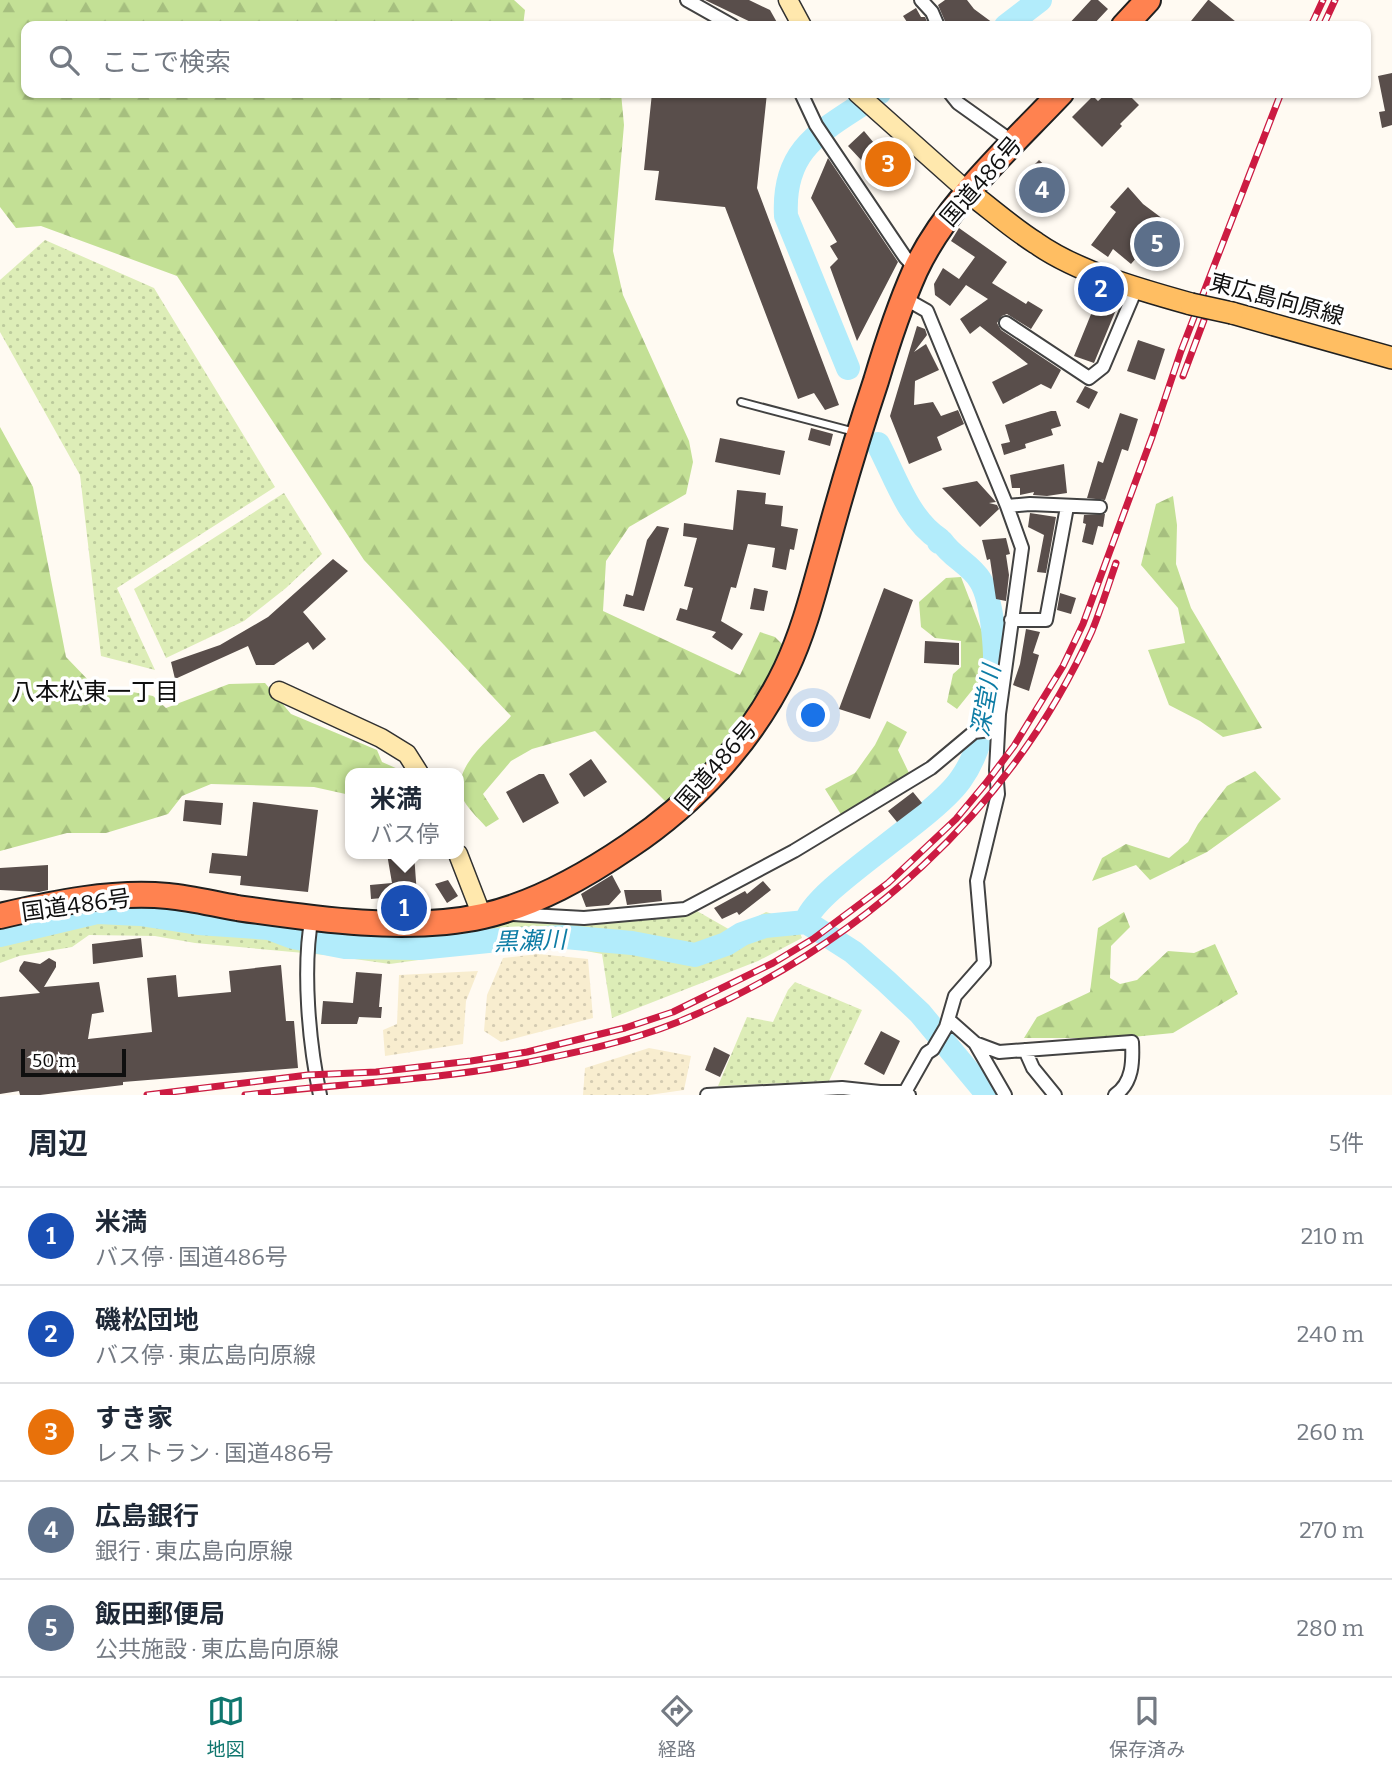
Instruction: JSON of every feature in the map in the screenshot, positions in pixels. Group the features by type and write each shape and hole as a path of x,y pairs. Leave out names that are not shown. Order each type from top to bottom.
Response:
{"highway":[{"path":"1129,21 1148,0"},
{"name":"国道486号","path":"0,916 105,896 167,896 240,908 310,925 409,923 482,916 537,898 579,878 664,823 708,780 751,729 770,700 799,640 859,433 904,298 931,241 967,191 1056,98"}],"main road":[{"name":"東広島向原線","path":"967,191 1037,244 1083,268 1136,289 1392,358"}],"street":[{"path":"687,0 724,21"},
{"path":"788,0 799,21"},
{"path":"921,0 936,21"},
{"path":"803,98 816,125 905,257 916,269"},
{"path":"862,98 967,191"},
{"path":"954,98 1014,143"},
{"path":"1006,323 1089,378 1103,367 1136,289"},
{"path":"707,1095 842,1088 907,1093 926,1053 933,1049 948,1023 955,996 984,963 977,881 998,794 994,730 1022,548 926,311 904,298"},
{"path":"1007,506 1030,504 1100,507"},
{"path":"1011,620 1046,620 1067,507"},
{"path":"279,691 381,738 407,754 416,768"},
{"path":"507,908 512,915 584,918 685,909 794,851 931,768 974,732 994,730"},
{"path":"460,859 482,916"},
{"path":"310,925 307,996 320,1095"},
{"path":"948,1023 975,1043 999,1052 1132,1042 1133,1067 1123,1090 1115,1095"},
{"path":"975,1043 1005,1095"},
{"path":"1025,1050 1033,1068 1055,1095"}],"lane":[{"path":"741,402 859,433"}],"shaded area":[{"path":"538,954 588,959 593,1018 501,1042 484,1031 487,995 503,958"},
{"path":"478,971 466,1001 463,1044 385,1056 383,1030 397,1024 399,975"},
{"path":"649,1048 691,1056 684,1090 649,1095 583,1095 585,1068"}],"green space":[{"path":"0,0 514,0 525,10 524,21 21,21 21,98 621,98 624,125 613,251 623,295 689,441 693,462 686,494 629,527 606,561 603,611 740,675 760,632 775,637 782,644 748,714 726,745 667,803 595,731 532,749 511,761 483,794 499,819 486,827 464,800 464,772 476,752 511,716 364,560 177,276 41,226 16,228 0,207"},
{"path":"45,240 154,288 275,487 117,588 155,670 101,656 80,475 0,332 0,280"},
{"path":"0,427 33,487 66,657 92,684 153,696 166,708 229,684 265,683 291,714 377,750 382,762 396,768 345,768 345,794 314,787 211,784 182,796 168,814 106,833 67,833 0,851"},
{"path":"284,493 322,554 286,588 244,621 166,658 134,589"},
{"path":"1173,496 1177,525 1176,564 1191,608 1262,728 1223,737 1169,705 1148,650 1185,643 1178,608 1141,565 1156,504"},
{"path":"961,577 989,650 986,673 957,709 947,702 953,674 961,667 961,641 935,638 921,627 919,602 946,578"},
{"path":"887,721 907,732 898,750 909,773 842,816 825,789 855,773 875,745"},
{"path":"1255,771 1281,799 1207,852 1150,880 1136,865 1092,881 1102,858 1126,844 1169,858 1188,842 1227,786"},
{"path":"100,909 183,911 297,930 407,935 515,918 584,924 661,918 697,911 732,931 766,912 795,921 802,938 758,961 612,1018 602,954 553,945 490,950 390,964 195,943 155,936 89,935 72,947 19,956 0,963 0,932 35,921"},
{"path":"1124,912 1130,927 1111,946 1110,978 1120,984 1137,980 1168,951 1194,953 1215,944 1238,994 1173,1033 1122,1038 1024,1038 1037,1017 1090,992 1098,928"},
{"path":"795,982 862,1010 829,1081 718,1086 747,1017 773,1022 788,990"}],"building":[{"path":"705,0 749,0 770,10 776,21 749,21"},
{"path":"945,0 967,0 990,21 945,21 938,5"},
{"path":"1091,0 1098,0 1108,9 1097,21 1072,21"},
{"path":"1209,0 1235,21 1191,21"},
{"path":"916,8 927,21 906,21 903,16"},
{"path":"1392,73 1392,125 1382,128 1379,112 1385,111 1378,76"},
{"path":"651,98 766,98 757,188 839,405 825,410 814,393 798,399 725,207 655,200 659,171 644,170"},
{"path":"1091,98 1098,101 1101,98 1132,98 1139,105 1102,147 1072,117"},
{"path":"864,131 884,155 889,150 901,160 889,180 864,159 862,161 848,146"},
{"path":"828,158 898,262 857,341 830,267 838,259 830,246 837,242 811,198"},
{"path":"1039,160 1063,182 1033,214 1021,198 1038,182 1028,171"},
{"path":"1128,187 1143,204 1163,219 1147,241 1149,243 1131,264 1113,249 1108,257 1091,245 1116,212 1110,207"},
{"path":"959,228 1007,262 992,283 1026,304 1028,301 1043,310 1031,329 1007,314 997,323 1001,330 1061,370 1051,389 1041,384 1003,404 992,382 1028,364 980,326 970,334 960,319 988,299 966,285 950,306 935,295 934,284 943,268 959,279 975,257 951,241"},
{"path":"1098,297 1118,305 1094,363 1074,356"},
{"path":"917,326 925,329 927,335 914,352 926,344 939,370 915,381 914,405 933,402 941,416 958,410 964,424 937,437 942,450 909,464 890,416"},
{"path":"1138,340 1165,349 1155,380 1127,371"},
{"path":"1085,386 1098,392 1089,409 1076,402"},
{"path":"1056,411 1061,426 1051,429 1053,435 1025,444 1026,448 1004,455 1001,444 1010,442 1005,425"},
{"path":"1120,413 1138,419 1128,451 1122,449 1105,500 1087,498 1098,461 1103,463"},
{"path":"811,428 833,434 830,446 808,440"},
{"path":"720,438 785,451 780,475 715,462"},
{"path":"1064,464 1067,493 1047,496 1033,495 1034,492 1020,495 1020,488 1012,488 1010,475"},
{"path":"977,481 996,502 989,503 997,505 999,509 980,527 942,488"},
{"path":"737,490 766,493 765,504 783,506 781,526 798,529 786,570 772,567 775,548 748,544 736,588 731,587 721,621 743,634 732,650 712,637 716,632 676,620 680,608 687,610 693,588 684,586 697,538 683,536 684,523 733,530"},
{"path":"1030,513 1056,517 1046,573 1037,572 1044,535 1028,527"},
{"path":"1105,514 1103,527 1098,526 1093,545 1082,542 1086,524 1083,523 1084,515"},
{"path":"657,526 669,528 644,611 623,606 626,594 633,596 647,540"},
{"path":"1006,538 1010,554 1006,555 1009,575 1006,601 996,599 990,559 987,560 982,540"},
{"path":"333,559 348,571 303,612 326,639 313,650 308,642 274,665 256,665 248,646 175,679 171,662 220,645 268,617"},
{"path":"754,588 768,591 764,611 750,609"},
{"path":"884,588 913,600 870,719 839,709"},
{"path":"1060,593 1076,598 1071,614 1057,610"},
{"path":"1026,629 1040,632 1033,653 1039,655 1029,691 1013,685"},
{"path":"925,641 959,643 959,665 924,663"},
{"path":"591,759 607,782 584,797 569,774"},
{"path":"539,774 544,774 559,803 523,823 506,792"},
{"path":"913,792 922,803 897,822 888,811"},
{"path":"185,800 223,803 221,825 183,821"},
{"path":"253,802 318,810 308,892 240,885 241,876 209,873 212,853 247,856"},
{"path":"388,859 414,859 417,895 371,899 370,885 392,883"},
{"path":"48,865 48,890 0,890 0,868"},
{"path":"612,875 621,892 609,905 586,907 581,894"},
{"path":"448,880 458,896 447,903 435,884"},
{"path":"763,881 771,890 739,915 737,912 722,919 714,908 745,891 747,894"},
{"path":"624,890 661,890 662,901 627,905"},
{"path":"141,938 143,957 93,964 92,944"},
{"path":"49,958 56,962 56,967 44,987 99,982 104,1012 92,1014 88,1039 152,1032 147,978 176,975 178,997 231,992 229,971 281,965 286,1021 294,1021 298,1068 123,1082 123,1085 40,1095 20,1095 19,1091 0,1094 0,997 40,993 19,971 20,967 24,961 40,964"},
{"path":"356,972 382,974 379,1007 382,1007 381,1018 359,1017 357,1024 321,1024 323,1001 353,1003"},
{"path":"881,1031 900,1041 884,1075 864,1064"},
{"path":"714,1047 730,1055 720,1077 705,1070"}],"waterway":[{"name":"深堂川","path":"1013,21 1040,0"},
{"name":"深堂川","path":"848,368 786,216 787,192 792,171 800,155 812,141 872,98"},
{"name":"深堂川","path":"806,922 813,908 829,892 926,814 961,779 978,745 993,684 993,631 988,601 980,580 919,520 903,496 878,444"},
{"name":"黒瀬川","path":"0,935 97,912 269,928 293,937 345,947 419,948 565,937 632,943 695,955 765,926 806,922 853,952 920,1013 988,1095"}],"railway":[{"path":"1313,21 1323,0"},
{"path":"1325,21 1335,0"},
{"path":"147,1095 308,1075 376,1072 471,1061 527,1052 625,1028 673,1012 773,963 813,939 888,883 956,819 986,783 1014,746 1063,666 1083,624 1181,351 1279,98"},
{"path":"1183,376 1204,320"},
{"path":"245,1095 423,1078 529,1062 604,1045 678,1022 744,991 808,955 867,913 922,866 973,814 1019,757 1058,696 1092,631 1116,563"}],"place":[{"name":"すき家","path":"888,164"},
{"name":"広島銀行","path":"1042,190"},
{"name":"飯田郵便局","path":"1157,244"},
{"name":"磯松団地","path":"1101,289"},
{"name":"米満","path":"404,908"}],"district":[{"name":"八本松東一丁目","path":"95,692"}]}
